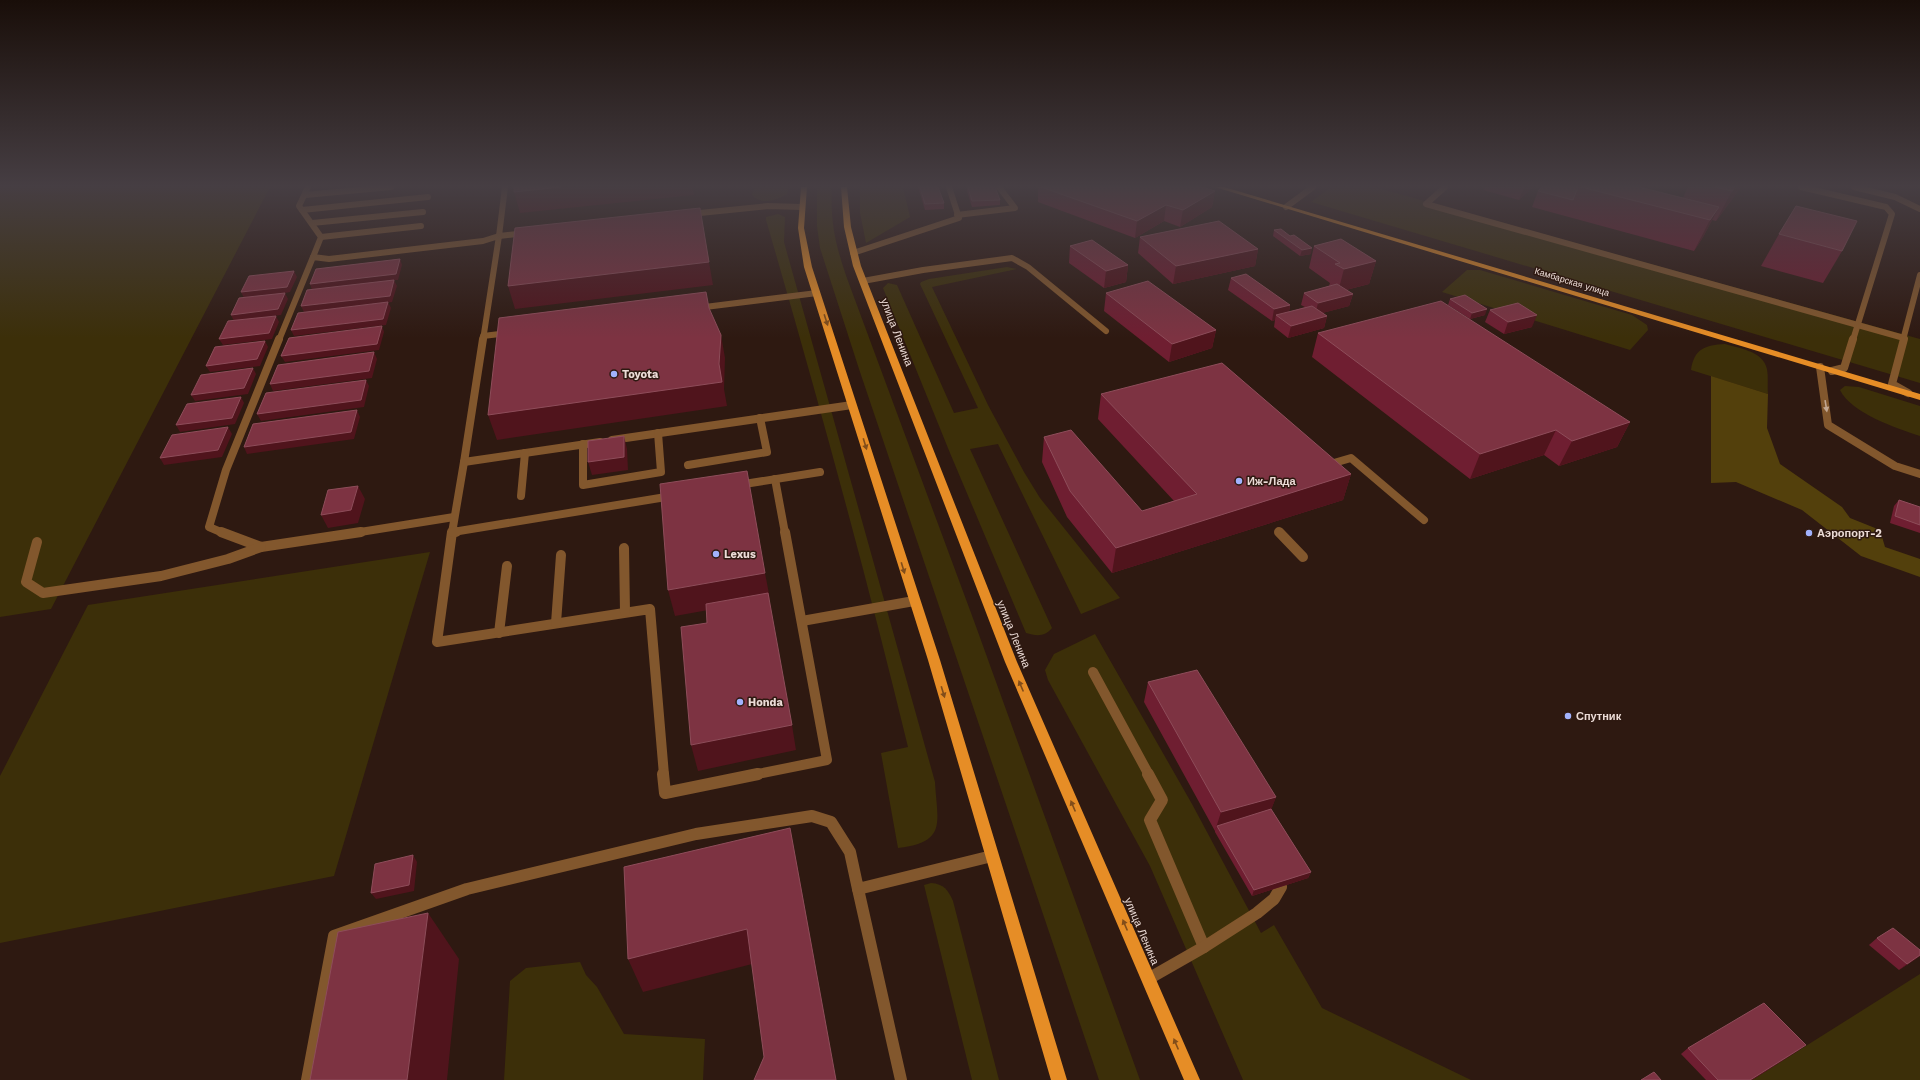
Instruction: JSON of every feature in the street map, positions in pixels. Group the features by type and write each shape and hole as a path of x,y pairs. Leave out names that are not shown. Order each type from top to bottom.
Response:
{"main road":[{"path":"803,237 817,293 914,601 1059,1080"},
{"name":"улица Ленина","path":"850,237 853,253 863,281 1011,662 1192,1080"},
{"name":"Камбарская улица","path":"1387,237 1920,397"}],"lane":[{"path":"261,547 209,527 226,470 321,237"},
{"path":"313,257 329,259 483,241 495,237"},
{"path":"499,237 454,517 437,642 650,609 665,793 827,760 775,479"},
{"path":"853,253 900,237"},
{"path":"1545,237 1904,338"},
{"path":"1832,371 1844,368 1885,237"},
{"path":"863,281 923,270 1012,258 1028,267 1106,331"},
{"path":"1909,394 1892,384 1920,275"},
{"path":"686,310 817,293"},
{"path":"483,336 514,332"},
{"path":"1820,367 1828,425 1895,466 1920,474"},
{"path":"464,462 852,405"},
{"path":"688,465 767,452 760,418"},
{"path":"583,444 583,485 661,472 658,433"},
{"path":"521,496 525,453"},
{"path":"1318,468 1351,458 1424,520"},
{"path":"728,487 820,472"},
{"path":"453,532 681,495"},
{"path":"37,542 26,582 43,593 160,576 228,559 261,547 454,517"},
{"path":"1279,532 1303,557"},
{"path":"624,548 625,612"},
{"path":"556,623 561,555"},
{"path":"499,632 507,566"},
{"path":"802,621 914,601"},
{"path":"1093,672 1162,800 1150,820 1204,947"},
{"path":"308,1080 334,936 467,889 696,834 812,816 831,822 850,852 901,1080"},
{"path":"858,889 918,872 992,856"},
{"path":"1148,978 1204,947 1257,913 1274,899 1281,887"}],"shaded area":[{"path":"0,237 244,237 51,609 0,617"},
{"path":"771,237 784,237 784,242 935,782 937,808 936,828 932,835 925,841 914,845 898,848 881,753 908,747 875,615 804,351"},
{"path":"819,237 836,237 848,281 974,621 1140,1080 1099,1080 859,369 820,248"},
{"path":"865,237 875,237 866,243"},
{"path":"1430,237 1555,237 1920,339 1920,383"},
{"path":"1007,267 1017,269 932,287 988,405 1024,472 1040,498 1120,598 1081,614 998,444 970,449 1052,628 1046,633 1040,635 1026,633 950,453 883,288 888,283 897,285 954,413 978,408 920,284 921,282 929,279"},
{"path":"1467,270 1480,270 1632,315 1647,325 1648,330 1630,350 1442,292"},
{"path":"1725,344 1748,351 1763,361 1767,372 1768,394 1691,370 1695,357 1698,353 1706,347"},
{"path":"1711,376 1768,394 1767,428 1780,464 1842,507 1850,518 1880,530 1885,547 1920,559 1920,577 1861,556 1802,510 1736,482 1711,483"},
{"path":"1845,386 1859,387 1920,406 1920,436 1899,429 1864,413 1854,406 1840,390"},
{"path":"430,552 334,876 0,943 0,776 88,605"},
{"path":"1095,634 1192,804 1261,933 1274,925 1322,1008 1471,1080 1243,1080 1150,866 1048,680 1045,670 1054,654"},
{"path":"931,883 945,888 953,901 999,1080 972,1080 924,885"},
{"path":"580,962 586,975 597,987 624,1034 705,1039 703,1080 504,1080 510,981 526,968"},
{"path":"1920,974 1920,1080 1752,1080"}],"building":[{"path":"514,237 705,237 709,262 508,286"},
{"path":"1140,237 1242,237 1258,249 1176,266"},
{"path":"1284,237 1297,237 1312,248 1302,250"},
{"path":"1792,237 1849,237 1842,251"},
{"path":"1341,239 1376,261 1344,269 1335,264 1340,263 1314,246"},
{"path":"1092,240 1128,265 1106,271 1070,246"},
{"path":"400,259 396,274 310,284 316,269"},
{"path":"294,271 287,287 241,292 249,276"},
{"path":"1246,274 1290,305 1274,309 1231,278"},
{"path":"394,280 390,296 301,306 307,290"},
{"path":"1148,281 1216,330 1172,344 1106,293"},
{"path":"1337,284 1353,294 1318,303 1304,293"},
{"name":"Toyota","path":"706,292 709,308 721,335 719,364 722,382 488,415 499,318"},
{"path":"285,293 278,309 231,315 239,298"},
{"path":"1465,295 1487,309 1472,313 1450,299"},
{"path":"1441,301 1630,422 1572,441 1556,430 1480,454 1318,333"},
{"path":"388,302 383,319 291,330 298,313"},
{"path":"1518,303 1537,315 1508,322 1490,310"},
{"path":"1312,306 1327,316 1291,326 1276,315"},
{"path":"276,316 269,333 219,339 228,321"},
{"path":"382,326 377,344 281,356 289,338"},
{"path":"265,341 257,359 206,366 215,347"},
{"path":"374,352 369,371 270,384 278,365"},
{"name":"Иж-Лада","path":"1222,363 1351,474 1116,548 1070,491 1044,437 1071,430 1142,511 1197,494 1101,394"},
{"path":"253,368 244,388 191,395 201,375"},
{"path":"366,380 361,400 257,414 266,393"},
{"path":"241,397 232,418 176,425 187,404"},
{"path":"357,410 351,432 244,447 253,424"},
{"path":"228,427 218,450 160,458 172,435"},
{"path":"624,436 624,457 588,462 588,441"},
{"name":"Lexus","path":"747,471 765,573 668,590 660,484"},
{"path":"358,486 351,510 321,515 328,490"},
{"path":"1899,500 1920,507 1920,525 1895,516"},
{"name":"Honda","path":"768,593 792,725 691,745 681,627 707,623 706,604"},
{"path":"1197,670 1276,797 1221,812 1148,682"},
{"path":"1271,809 1311,872 1254,890 1217,826"},
{"path":"790,828 836,1080 754,1080 764,1057 747,929 628,959 624,867"},
{"path":"413,855 409,885 371,893 375,864"},
{"path":"428,913 407,1080 310,1080 338,932"},
{"path":"1893,928 1920,950 1920,955 1907,964 1877,938"},
{"path":"1764,1003 1806,1045 1750,1080 1718,1080 1688,1048"},
{"path":"1654,1072 1661,1080 1641,1080"}],"place":[{"name":"Toyota","path":"614,374"},
{"name":"Иж-Лада","path":"1239,481"},
{"name":"Аэропорт-2","path":"1809,533"},
{"name":"Lexus","path":"716,554"},
{"name":"Honda","path":"740,702"},
{"name":"Спутник","path":"1568,716"}]}
